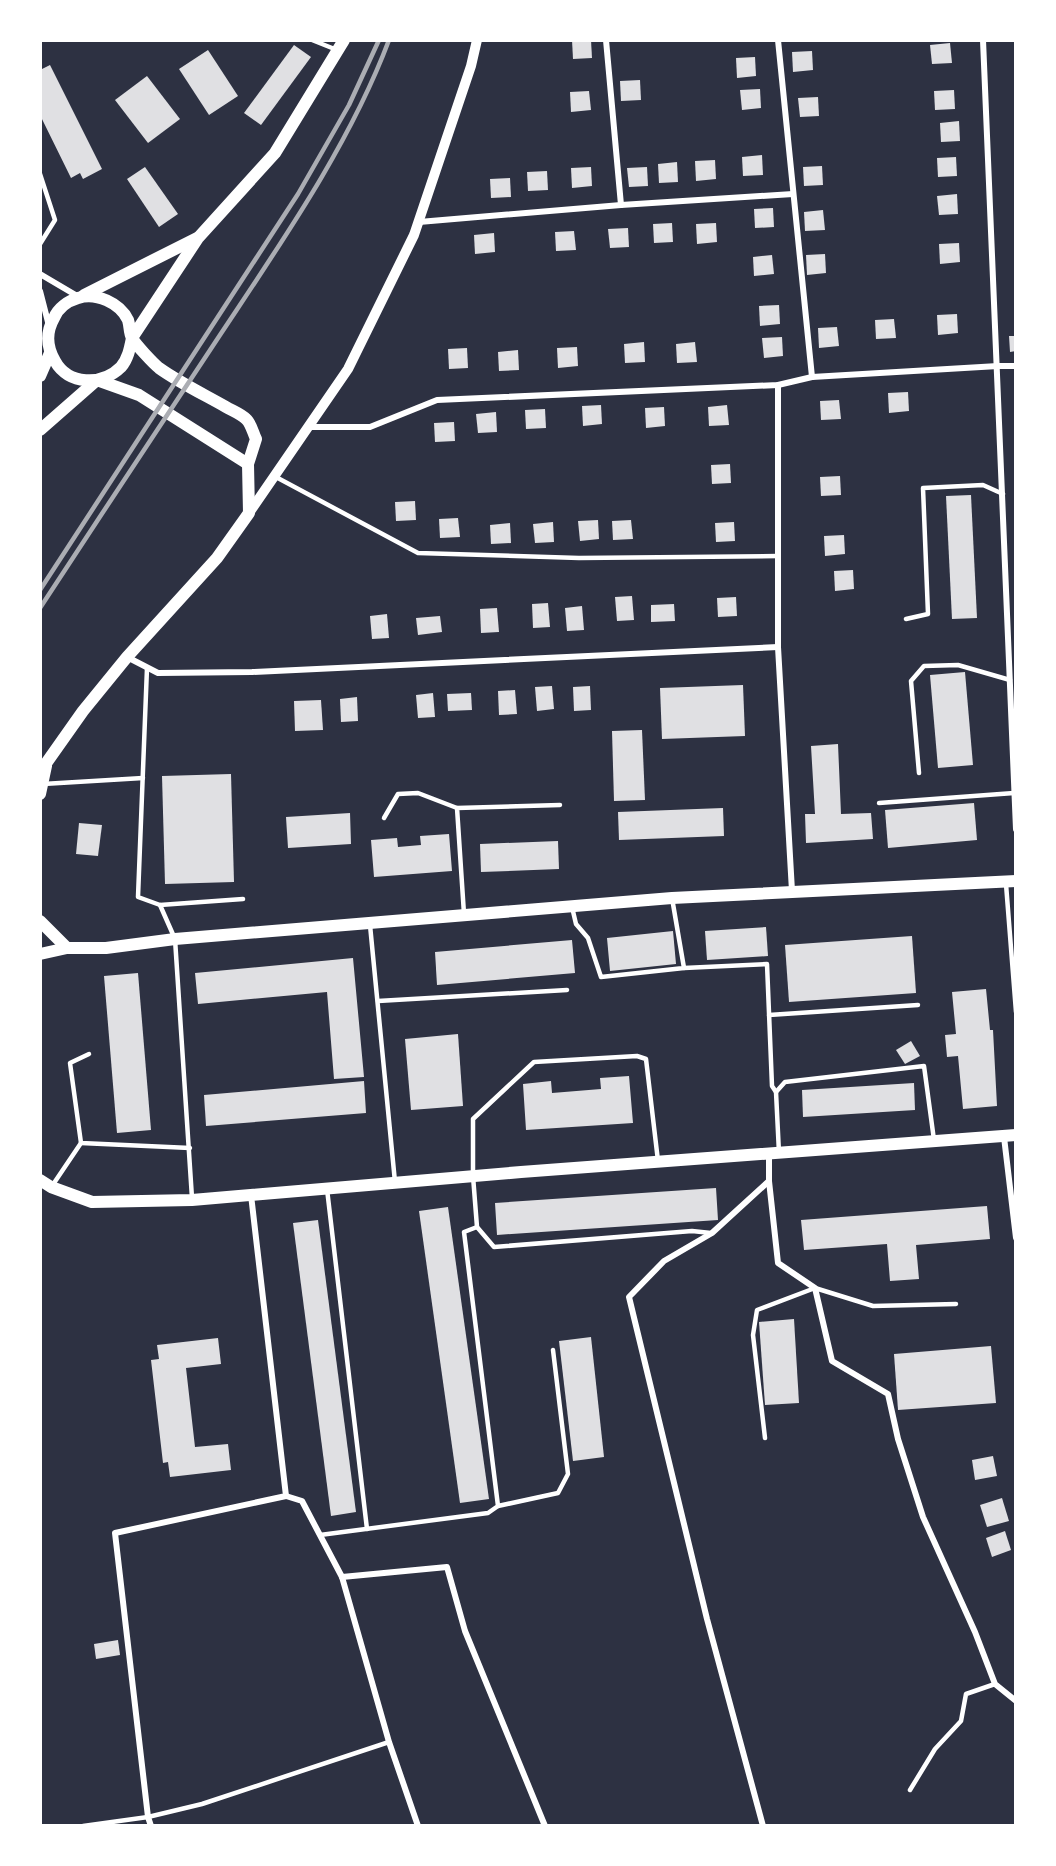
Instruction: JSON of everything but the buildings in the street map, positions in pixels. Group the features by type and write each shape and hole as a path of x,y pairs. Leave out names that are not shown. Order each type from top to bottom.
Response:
{"main road":[{"path":"198,238 66,303 55,314 49,328 50,353 57,365 69,375 82,380 97,380 111,375 122,365 129,352 132,338 198,238 275,153 341,45"},
{"path":"41,784 47,762 83,711 127,657 217,558 249,513 248,464 256,439 248,420 158,368 132,338 128,320 116,305 99,297 80,297"},
{"path":"40,376 50,353"},
{"path":"40,430 97,380"},
{"path":"97,380 139,395 248,464"},
{"path":"40,954 67,948 106,948 175,939 672,898 1010,881"},
{"path":"40,921 67,948"},
{"path":"46,1183 92,1202 192,1200 658,1161 1010,1136"}],"street":[{"path":"249,513 348,369 419,222 471,66 477,40"},
{"path":"606,40 621,205"},
{"path":"778,40 812,377"},
{"path":"983,40 1016,829"},
{"path":"419,222 621,205 793,194"},
{"path":"40,274 80,297"},
{"path":"40,291 49,328"},
{"path":"307,427 370,427 438,400 778,385 812,377 1016,366"},
{"path":"778,385 778,647 792,891"},
{"path":"127,657 158,673 252,672 778,647"},
{"path":"1010,1136 1016,1238"},
{"path":"774,1153 769,1181 778,1263 815,1288 832,1361 888,1394 897,1439 923,1517 975,1632 995,1684 1016,1701"},
{"path":"763,1826 708,1619 628,1297 664,1261 712,1233 769,1181"},
{"path":"251,1195 286,1496"},
{"path":"151,1826 148,1817 115,1533 286,1496 302,1500 342,1577 389,1742 418,1826"},
{"path":"342,1577 447,1567 465,1632 545,1826"}],"lane":[{"path":"312,40 341,45"},
{"path":"40,174 55,220 40,244"},
{"path":"274,476 418,553 579,558 778,556"},
{"path":"906,619 928,614 923,488 983,485 1003,494"},
{"path":"919,773 911,681 924,666 958,665 1010,680"},
{"path":"147,668 138,897 160,905 243,899"},
{"path":"41,784 142,778"},
{"path":"384,818 398,794 418,793 457,808 560,805"},
{"path":"879,803 1014,793"},
{"path":"457,808 464,914"},
{"path":"1010,881 1016,1012"},
{"path":"672,898 684,968"},
{"path":"160,905 175,939 192,1200"},
{"path":"572,906 576,924 588,938 601,976 684,968 767,964 772,1086 776,1092 774,1153"},
{"path":"370,923 395,1182"},
{"path":"378,1001 567,990"},
{"path":"770,1015 918,1005"},
{"path":"46,1183 81,1143 70,1063 89,1054"},
{"path":"658,1161 646,1059 638,1056 534,1062 473,1119 473,1176 477,1227 494,1246 692,1231 712,1233"},
{"path":"776,1092 785,1082 924,1066 934,1141"},
{"path":"81,1143 189,1149"},
{"path":"326,1188 367,1529"},
{"path":"477,1227 464,1232 498,1506"},
{"path":"765,1438 753,1335 757,1310 815,1288 873,1306 956,1304"},
{"path":"320,1535 488,1514 498,1506 558,1493 568,1474 553,1350"},
{"path":"910,1790 935,1749 961,1721 966,1694 995,1684"},
{"path":"83,1826 148,1817 202,1804 389,1742"}],"railway":[{"path":"40,590 298,194 349,105 379,40"},
{"path":"40,608 313,192 355,117 389,40"}]}
